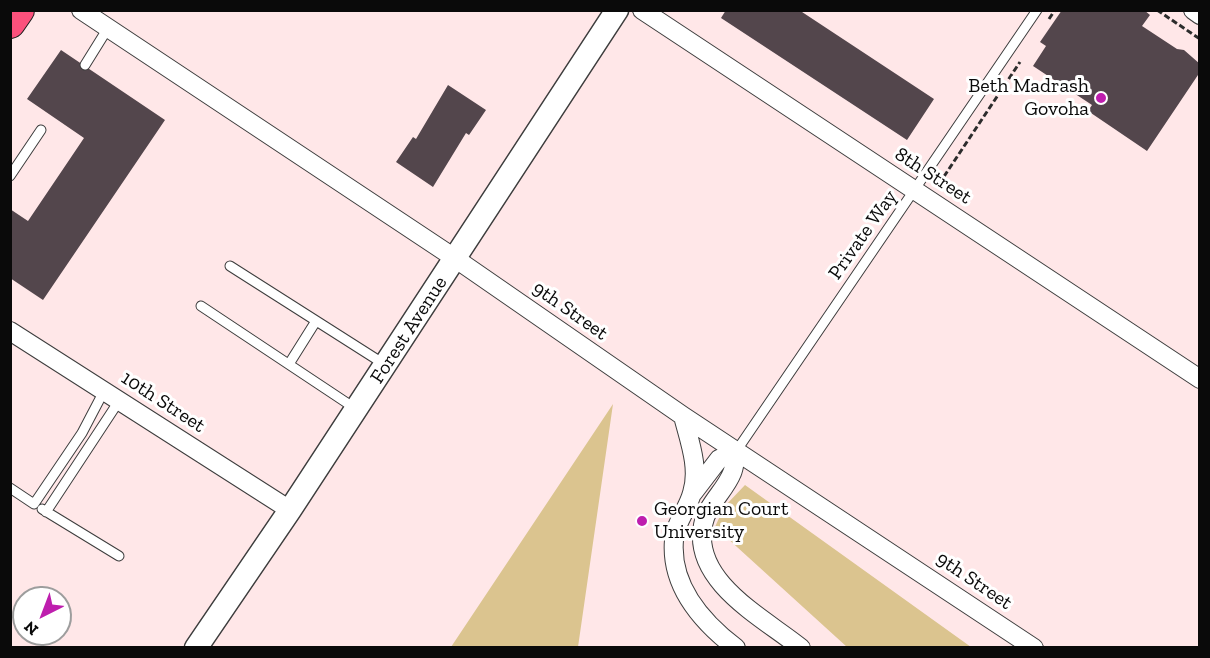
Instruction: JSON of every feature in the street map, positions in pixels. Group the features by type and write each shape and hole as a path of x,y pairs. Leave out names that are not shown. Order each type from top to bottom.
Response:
{"highway":[{"path":"10,24 19,10"}],"street":[{"name":"9th Street","path":"81,10 456,259 682,416 1034,648"},
{"name":"Forest Avenue","path":"196,648 456,259 617,10"},
{"name":"8th Street","path":"642,10 1200,379"},
{"path":"1193,10 1200,15"},
{"name":"10th Street","path":"10,331 290,510"},
{"path":"682,416 694,458 693,493"},
{"path":"736,450 719,459 693,493 682,512 674,540 676,565 684,592 705,621 736,648"},
{"path":"736,450 732,474 711,506 703,524 705,558 714,575 733,594 800,647"}],"lane":[{"name":"Private Way","path":"736,450 1037,10"},
{"path":"85,64 108,28"},
{"path":"10,176 41,130"},
{"path":"230,266 386,365"},
{"path":"201,306 356,409"},
{"path":"289,364 316,321"},
{"path":"34,504 82,433 112,396"},
{"path":"46,512 112,396"},
{"path":"10,488 119,556"}],"path":[{"path":"1049,20 1055,10"},
{"path":"1157,10 1200,39"},
{"path":"938,185 1024,57"}],"shaded area":[{"path":"613,404 578,647 451,647"},
{"path":"745,485 971,647 847,647 715,527 724,507"}],"building":[{"path":"726,10 799,10 934,99 907,140 721,18"},
{"path":"1062,10 1144,10 1150,15 1142,26 1177,49 1184,50 1200,64 1200,72 1147,151 1088,111 1092,105 1033,66 1046,46 1040,42"},
{"path":"61,50 165,120 43,300 10,278 10,209 28,221 84,138 27,99"},
{"path":"448,85 486,110 469,135 466,133 433,187 396,162 413,137 416,139"}],"place":[{"name":"Beth Madrash Govoha","path":"1101,98"},
{"name":"Georgian Court University","path":"642,521"}]}
